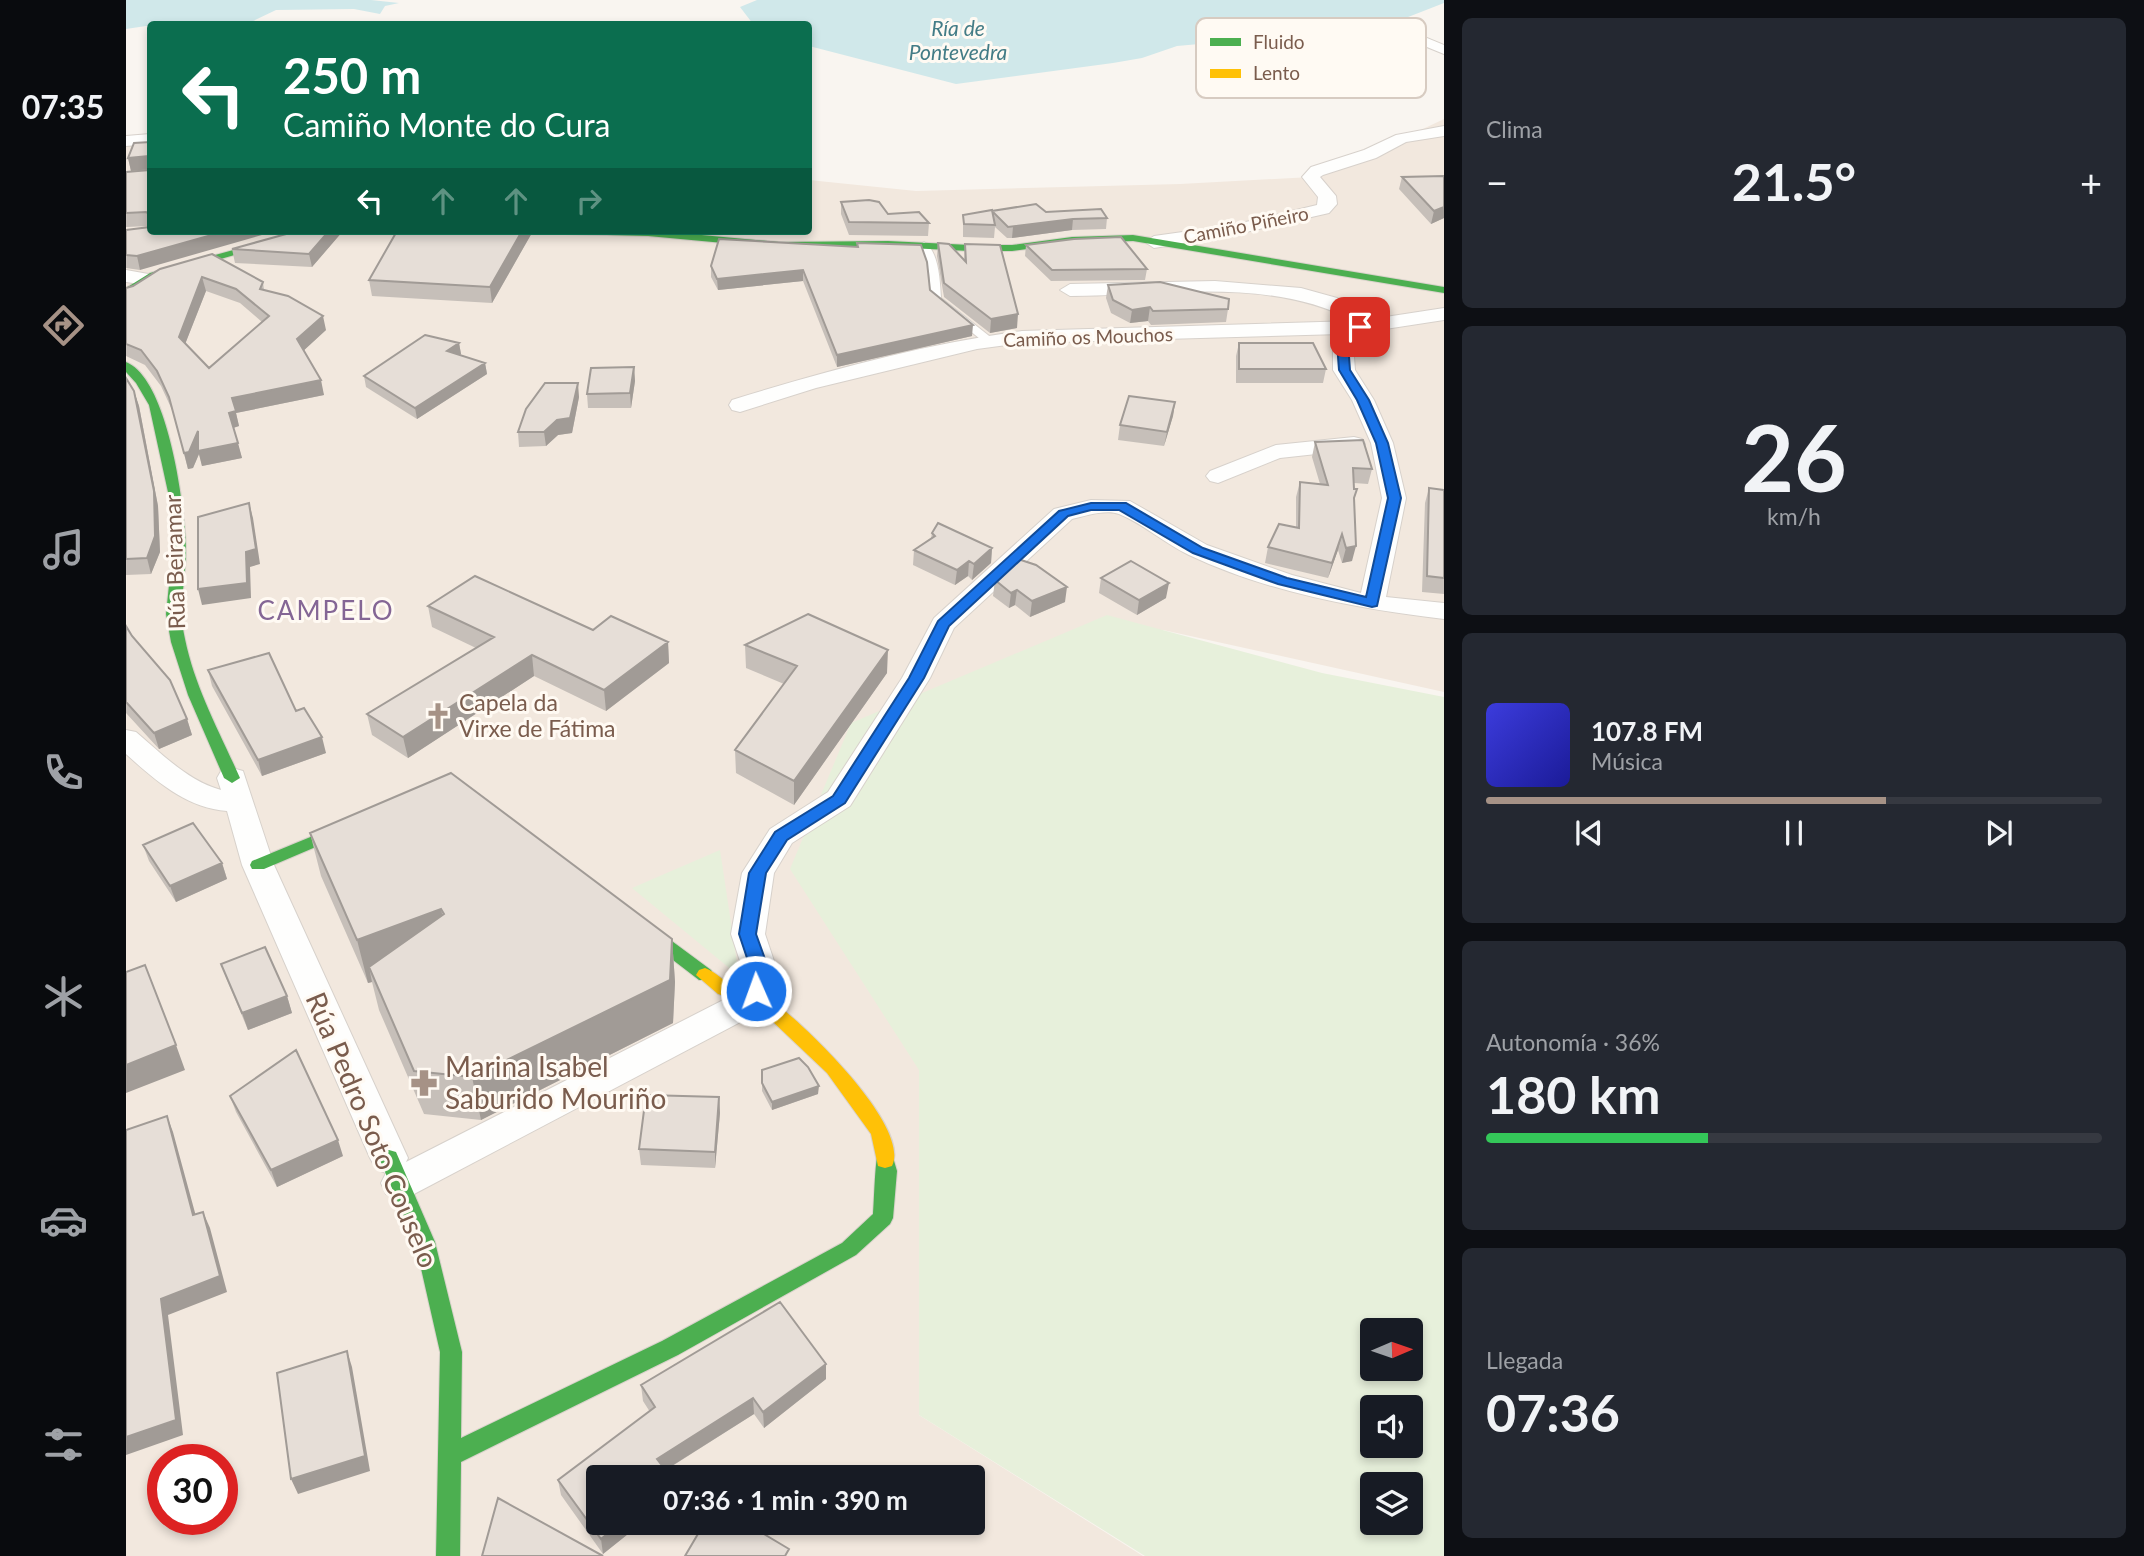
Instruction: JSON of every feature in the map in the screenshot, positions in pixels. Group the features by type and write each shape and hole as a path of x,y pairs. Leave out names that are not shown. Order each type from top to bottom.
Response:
{"street":[{"path":"1426,42 1444,50"},
{"name":"Camiño Piñeiro","path":"1154,242 1233,230 1323,209 1328,204 1327,197 1311,177 1317,171 1370,154 1402,138 1444,131"},
{"path":"126,141 147,139"},
{"path":"126,293 154,275 286,235"},
{"path":"670,235 779,245 1012,248 1105,237 1133,238 1444,290"},
{"path":"1164,275 1194,282 1203,287"},
{"path":"126,276 147,279"},
{"path":"1070,290 1135,291 1203,287 1304,294 1354,312 1368,326 1343,343 1345,370 1363,400 1382,443 1394,498 1372,603"},
{"name":"Camiño os Mouchos","path":"740,405 810,383 989,341 1021,337 1368,326 1444,314"},
{"name":"Rúa Beiramar","path":"126,365 141,381 155,405 177,506 179,556 173,614 178,642 195,695 235,790"},
{"path":"1218,476 1276,452 1335,444 1382,443"},
{"path":"755,999 760,970 748,934 758,873 775,845 781,836 839,799 916,678 943,624 1063,514 1091,507 1122,506 1198,550 1283,581 1372,603 1444,611"},
{"path":"126,739 184,786 219,802 235,790"},
{"name":"Rúa Pedro Soto Couselo","path":"235,790 258,865 425,1242 451,1352 448,1556"},
{"path":"258,865 374,816"},
{"path":"450,1454 670,1348 849,1250 883,1218 887,1171 880,1132 834,1068 776,1014 755,999 724,989 620,911"},
{"path":"394,1170 755,999"}],"lane":[{"path":"924,245 934,272 936,299 989,341"}],"shaded area":[{"path":"1444,119 1444,692 1163,630 919,1415 1143,1556 126,1556 126,144 147,140 147,235 812,235 812,180 916,191 1180,184 1311,177 1370,154"}],"green space":[{"path":"1107,615 1322,673 1444,697 1444,1556 1145,1556 919,1415 919,1070 790,869 851,723"},
{"path":"720,850 739,976 632,888"}],"water":[{"path":"126,0 371,0 399,3 385,6 380,14 354,9 276,10 253,21 147,21 147,26 126,29"},
{"name":"Ría de Pontevedra","path":"757,0 1444,0 1444,3 1406,18 1196,18 1196,44 1177,46 1142,58 1113,63 956,84 812,47 812,21 751,21 740,7"}],"building":[{"path":"147,142 147,156 128,158 134,143"},
{"path":"147,170 147,213 126,213 126,172"},
{"path":"1444,176 1444,207 1434,211 1402,177"},
{"path":"841,202 879,202 888,214 919,212 929,223 849,222"},
{"path":"1036,204 1046,212 1101,209 1107,218 1008,227 992,211"},
{"path":"992,210 995,225 964,224 963,215"},
{"path":"147,227 147,235 212,235 137,256 126,255 126,230"},
{"path":"283,235 326,235 309,254 232,249"},
{"path":"395,235 520,235 490,287 369,280"},
{"path":"1121,237 1147,269 1052,270 1026,245 1074,239"},
{"path":"719,239 858,247 857,243 921,245 927,262 930,290 973,325 837,355 803,270 717,279 711,266"},
{"path":"938,243 949,244 966,262 965,244 1000,245 1018,314 991,319 944,283"},
{"path":"212,254 263,282 260,289 288,296 323,316 297,339 321,380 232,398 236,411 229,413 238,443 198,451 198,431 189,452 184,453 169,397 157,371 141,350 126,344 126,288 160,269","holes":["202,277 236,289 269,316 209,368 179,337"]},
{"path":"1160,282 1229,299 1228,309 1153,311 1150,307 1132,310 1113,300 1108,285"},
{"path":"425,335 459,343 447,351 485,363 415,408 364,376"},
{"path":"1239,343 1313,343 1326,369 1239,369"},
{"path":"634,367 630,393 587,394 591,368"},
{"path":"126,378 134,391 154,491 155,536 147,558 126,559"},
{"path":"545,383 578,383 570,418 557,420 544,432 518,432 526,409"},
{"path":"1129,396 1175,402 1167,432 1120,425"},
{"path":"1363,440 1372,469 1353,468 1354,489 1357,489 1354,498 1356,546 1346,548 1342,534 1332,563 1268,547 1279,524 1299,528 1300,482 1328,485 1315,442"},
{"path":"1429,488 1444,490 1444,578 1427,576"},
{"path":"249,503 256,549 246,552 247,583 198,589 198,517"},
{"path":"938,523 992,548 974,564 969,561 957,570 914,550 935,536 932,533"},
{"path":"1018,559 1036,565 1067,587 1032,601 1017,590 1011,593 995,580"},
{"path":"1131,561 1169,583 1139,600 1101,578"},
{"path":"475,576 593,630 611,616 668,642 604,690 532,655 403,737 367,714 494,637 428,606"},
{"path":"808,614 888,650 794,781 735,750 797,666 745,645"},
{"path":"126,626 170,680 187,719 154,733 126,702"},
{"path":"269,653 296,711 304,708 322,737 258,760 208,670"},
{"path":"451,773 672,939 670,980 472,1077 414,1071 369,967 444,914 441,909 357,940 310,833"},
{"path":"193,823 222,863 170,886 143,845"},
{"path":"265,947 287,996 242,1013 221,964"},
{"path":"145,965 176,1045 126,1065 126,972"},
{"path":"296,1050 338,1140 271,1170 230,1096"},
{"path":"799,1058 819,1086 772,1102 762,1083 762,1070"},
{"path":"646,1095 719,1097 715,1152 639,1149"},
{"path":"167,1116 193,1215 203,1212 220,1276 161,1299 176,1420 126,1437 126,1130"},
{"path":"780,1302 826,1364 763,1412 753,1398 657,1459 662,1465 586,1465 586,1518 558,1480 655,1407 641,1385"},
{"path":"347,1351 365,1456 291,1479 277,1373"},
{"path":"498,1498 603,1556 482,1556"},
{"path":"697,1535 766,1535 789,1549 785,1556 685,1556"}],"traffic: fast":[{"path":"126,293 154,275 299,235"},
{"path":"670,235 779,245 888,244 970,248 1012,248 1072,240 1133,238 1444,290"},
{"path":"126,365 141,381 155,405 177,506 179,556 173,614 178,642 195,695 232,778"},
{"path":"258,865 359,822"},
{"path":"632,920 705,975"},
{"path":"389,1158 425,1242 451,1352 448,1556"},
{"path":"450,1455 670,1348 849,1249 883,1218 887,1171 885,1160"}],"traffic: slow":[{"path":"705,975 724,989 755,999 776,1014 834,1068 880,1132 885,1160"}],"place":[{"name":"Capela da Virxe de Fátima","path":"438,716"},
{"name":"Marina Isabel Saburido Mouriño","path":"424,1083"}],"district":[{"name":"CAMPELO","path":"326,611"}],"route":[{"path":"756,991 760,970 748,934 758,873 781,836 839,799 916,678 943,624 1063,514 1091,507 1122,506 1198,550 1283,581 1372,603 1387,543 1394,498 1382,443 1363,400 1345,370 1343,343 1360,327"}]}
